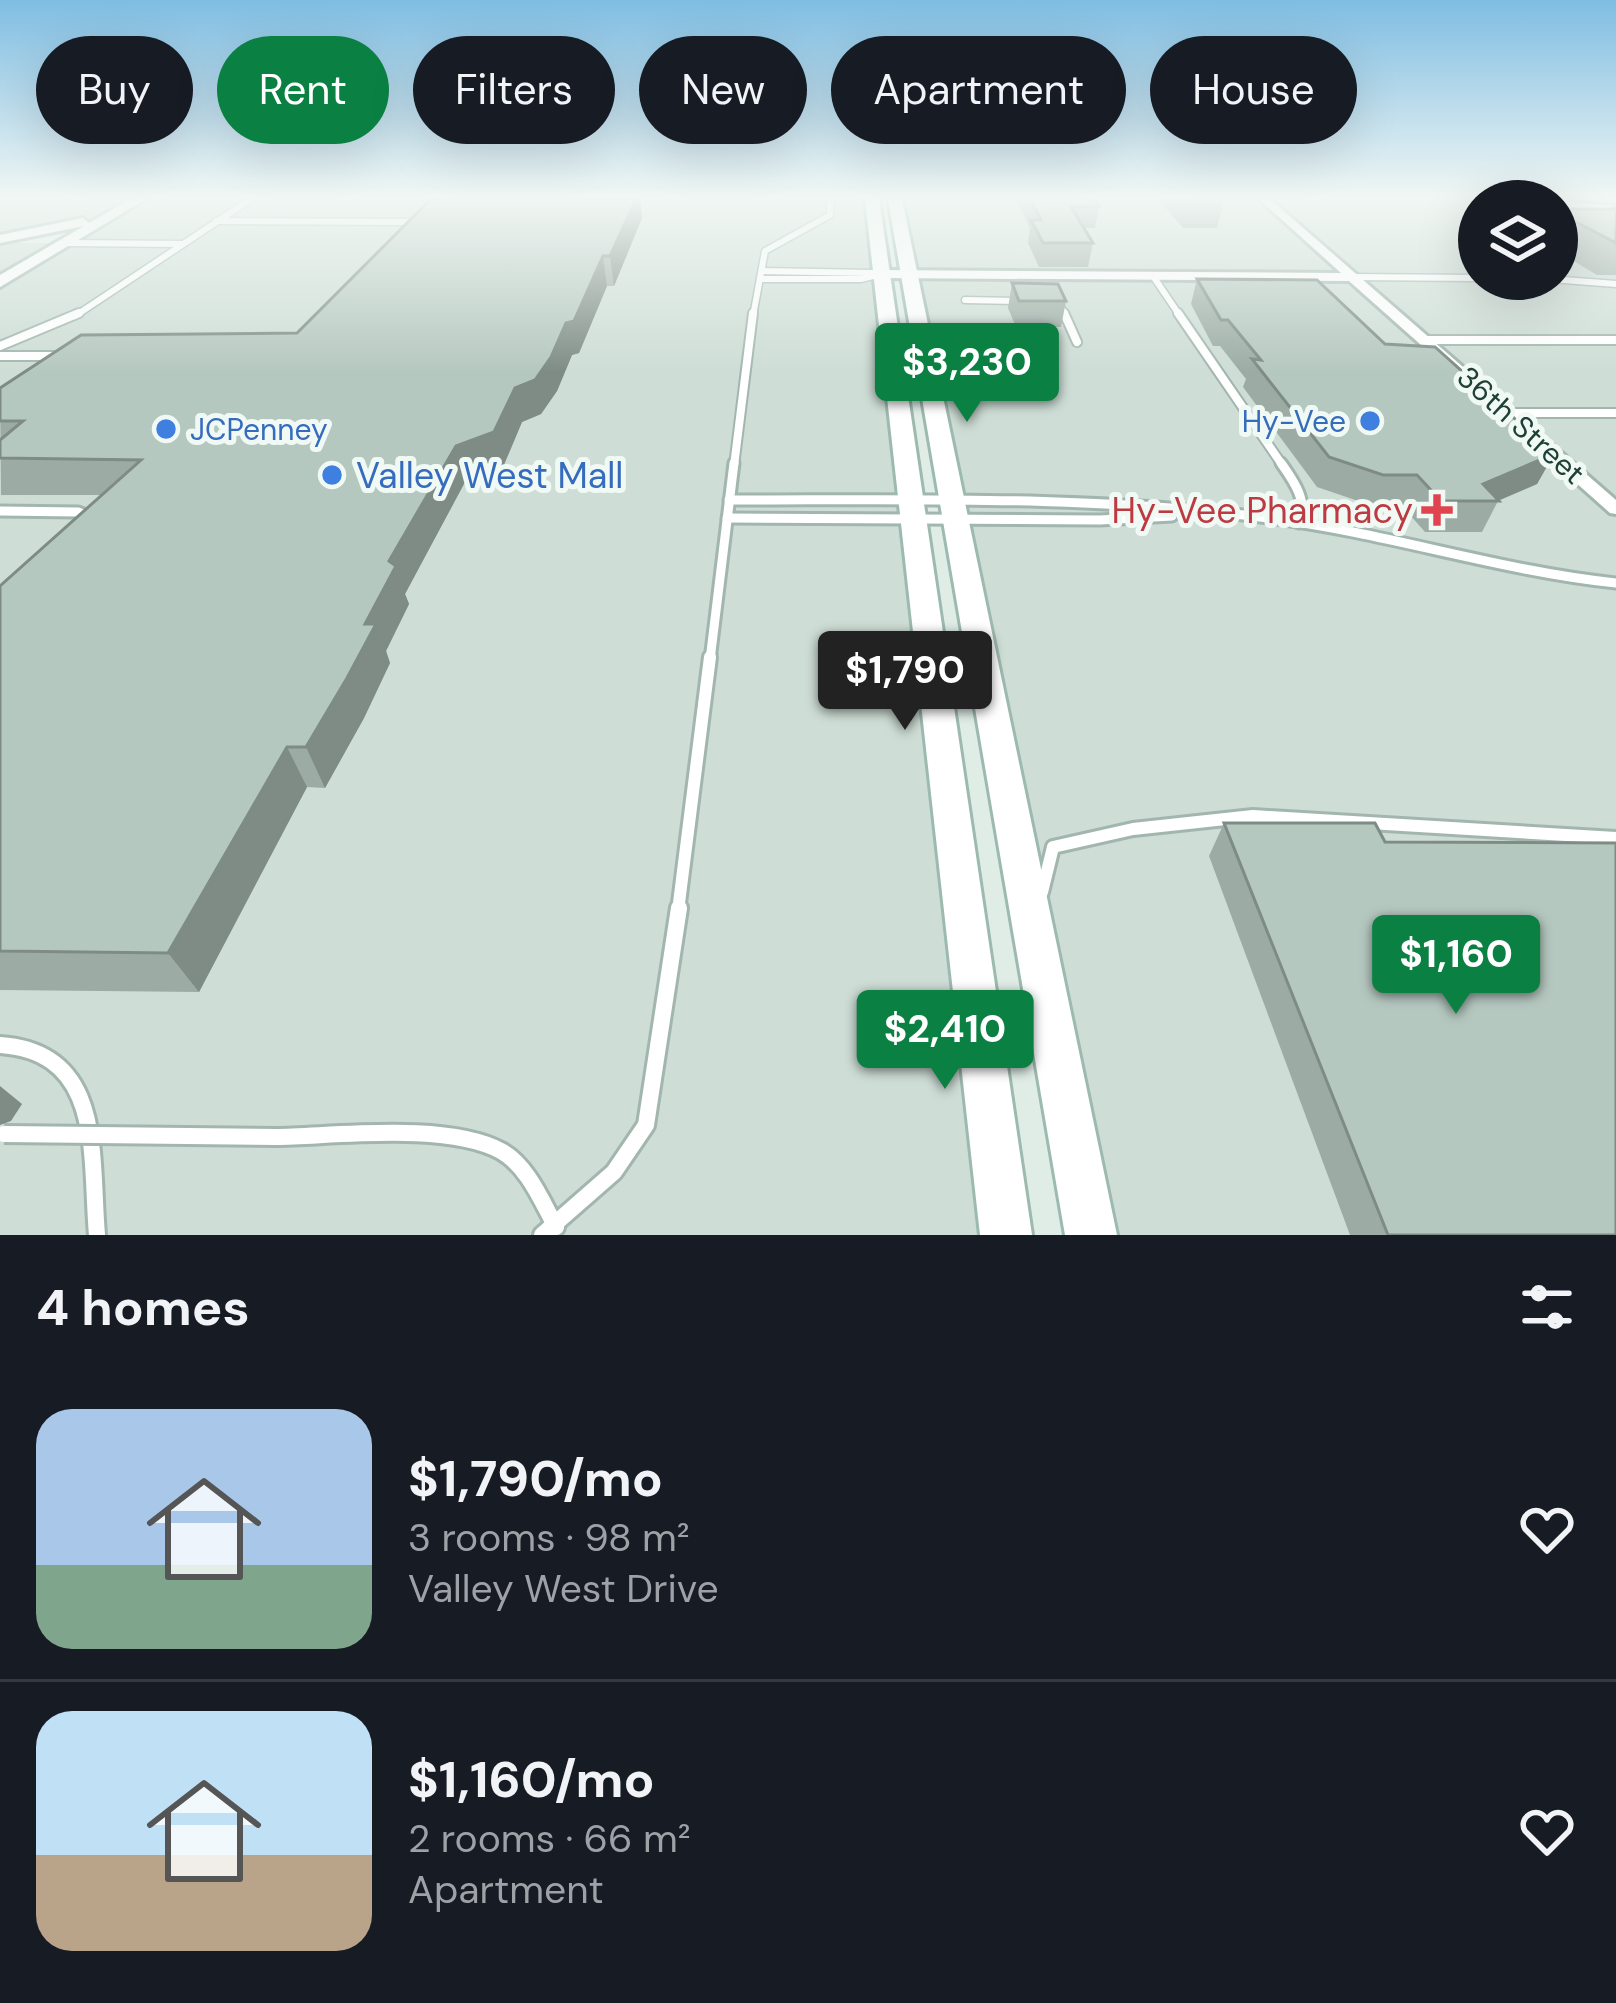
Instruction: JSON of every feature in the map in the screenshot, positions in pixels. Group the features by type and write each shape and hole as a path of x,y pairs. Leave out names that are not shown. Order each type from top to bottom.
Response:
{"main road":[{"path":"879,257 932,510 1042,973 1091,1235"},
{"path":"906,257 1006,1235"}],"street":[{"path":"0,281 42,257"},
{"name":"36th Street","path":"1329,257 1616,509"},
{"path":"880,266 909,274 1352,277"}],"lane":[{"path":"0,346 72,318 164,257"},
{"path":"4,1134 467,1140 502,1152 532,1185 549,1231 614,1172 646,1125 665,1019 764,257"},
{"path":"762,275 861,279 880,266"},
{"path":"762,275 880,266"},
{"path":"827,271 880,266"},
{"path":"1154,276 1297,486 1303,515 1299,523"},
{"path":"1352,277 1458,278"},
{"path":"1578,281 1616,284"},
{"path":"965,300 1050,298 1077,342"},
{"path":"1425,340 1616,340"},
{"path":"0,356 71,356"},
{"path":"1510,413 1616,413"},
{"path":"729,500 1100,520 1211,513"},
{"path":"727,518 932,510 1211,513 1299,523 1507,569 1616,584"},
{"path":"0,512 79,512 95,520 93,528"},
{"path":"1042,973 1042,884 1053,847 1094,833 1219,818 1386,818 1543,837 1616,838"},
{"path":"0,1046 14,1045 52,1059 78,1087 97,1235"}],"shaded area":[{"name":"Valley West Mall","path":"0,257 879,257 1006,1235 0,1235"},
{"path":"906,257 1458,257 1458,300 1578,300 1578,257 1616,257 1616,1235 1091,1235"}],"building":[{"path":"373,257 603,257 574,321 566,323 535,380 515,388 494,432 456,446 389,561 396,566 365,624 376,624 347,678 306,747 287,747 168,953 0,951 0,586 141,460 0,458 0,440 23,421 0,421 0,388 81,335 297,333"},
{"path":"1197,279 1317,280 1385,344 1435,347 1554,454 1483,484 1499,501 1441,501 1417,475 1383,475 1329,457 1252,359 1261,360 1228,320 1221,320"},
{"path":"1012,283 1058,284 1066,301 1019,301"},
{"path":"1224,823 1375,823 1385,842 1616,843 1616,1235 1388,1235"}],"place":[{"name":"Hy-Vee","path":"1370,421"},
{"name":"JCPenney","path":"166,429"},
{"name":"Valley West Mall","path":"332,475"},
{"name":"Hy-Vee Pharmacy","path":"1437,510"}]}
